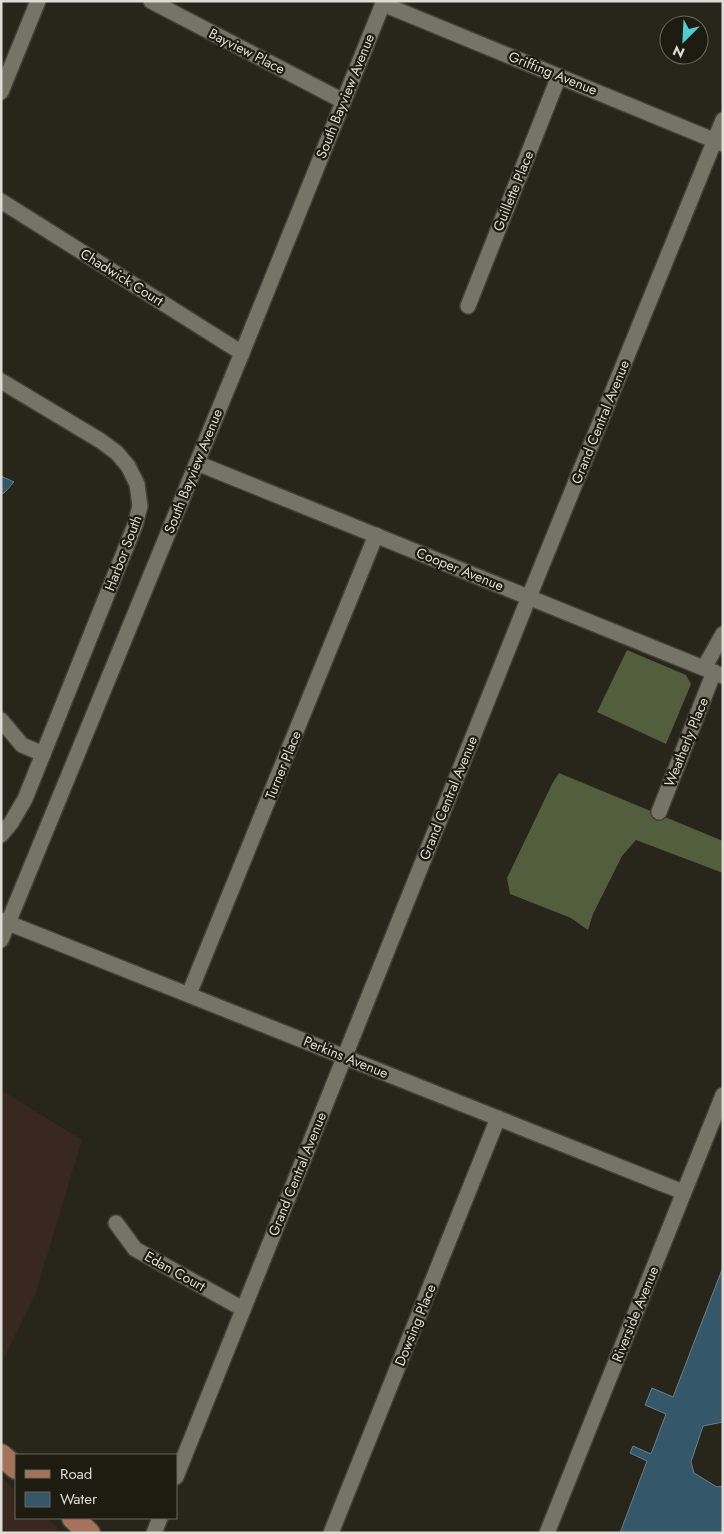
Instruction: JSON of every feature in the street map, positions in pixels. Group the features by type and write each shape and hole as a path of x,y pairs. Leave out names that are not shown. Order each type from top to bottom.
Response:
{"main road":[{"path":"1,1455 15,1467"},
{"path":"74,1519 89,1533"}],"street":[{"path":"1,92 5,71 38,1"},
{"name":"Bayview Place","path":"151,1 343,101"},
{"name":"South Bayview Avenue","path":"1,940 5,921 197,463 383,2"},
{"name":"Griffing Avenue","path":"383,2 719,142"},
{"name":"Guillette Place","path":"468,306 559,76"},
{"name":"Grand Central Avenue","path":"178,1472 529,597 719,142 723,120"},
{"name":"Chadwick Court","path":"1,201 242,353"},
{"name":"Harbor South","path":"1,381 101,441 117,453 128,466 137,484 140,506 135,525 25,798 11,823 1,835"},
{"name":"Cooper Avenue","path":"197,463 714,672"},
{"name":"Turner Place","path":"189,994 376,535"},
{"name":"Weatherly Place","path":"658,812 714,672 723,634"},
{"path":"1,720 22,745 43,754"},
{"name":"Perkins Avenue","path":"5,921 683,1192"},
{"name":"Riverside Avenue","path":"547,1533 723,1095"},
{"name":"Dowsing Place","path":"331,1533 498,1118"},
{"name":"Edan Court","path":"116,1223 135,1249 243,1309"},
{"path":"154,1533 160,1519"}],"shaded area":[{"path":"1,1090 82,1140 35,1295 1,1364"},
{"path":"1,1477 15,1490 15,1519 47,1519 63,1533 1,1533"}],"green space":[{"path":"627,650 686,675 691,684 666,744 597,712"},
{"path":"559,773 723,841 723,873 636,840 622,856 593,914 588,930 571,918 510,894 507,878"}],"water":[{"path":"1,476 14,482 1,494"},
{"path":"723,1267 723,1422 703,1426 691,1462 694,1473 717,1487 723,1486 723,1533 620,1533 647,1461 630,1453 633,1446 651,1454 666,1414 645,1405 652,1388 673,1397"}]}
